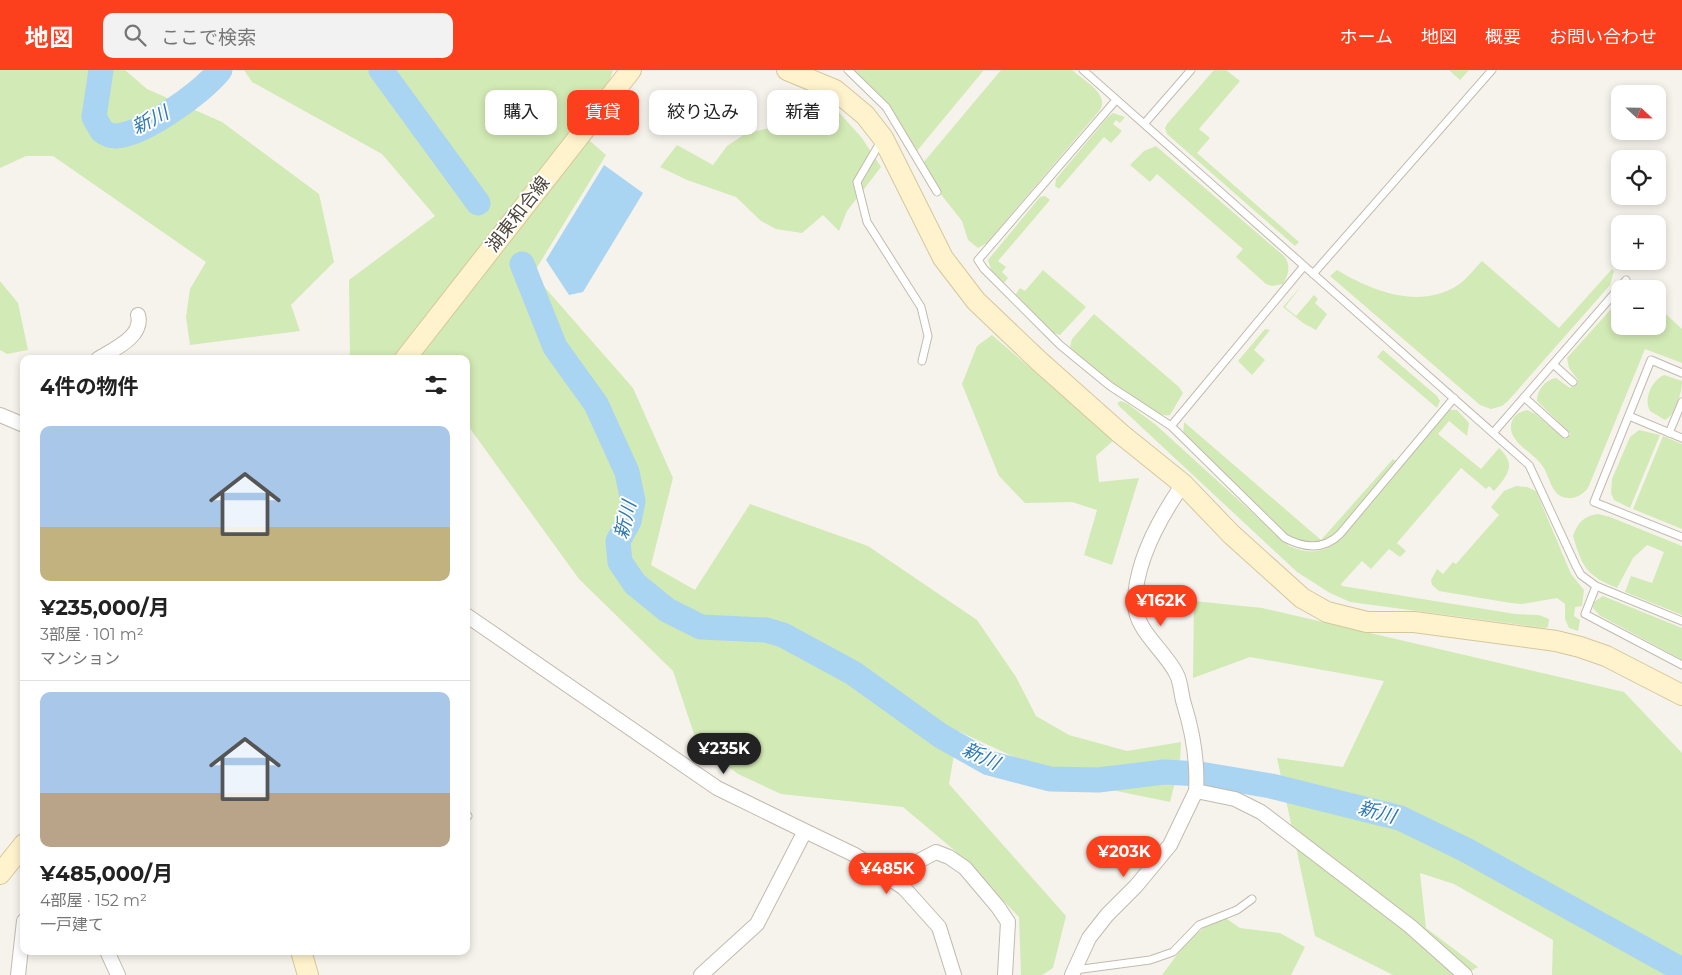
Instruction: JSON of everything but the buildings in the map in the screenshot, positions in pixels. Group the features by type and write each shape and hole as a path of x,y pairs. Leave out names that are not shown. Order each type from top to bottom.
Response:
{"street":[{"name":"湖東和合線","path":"408,355 631,70"},
{"path":"787,70 835,90 865,115 883,138 943,258 976,301 1114,427 1183,484 1231,534 1302,598 1327,612 1367,622 1414,622 1542,639 1580,647 1606,656 1682,695"},
{"path":"105,355 121,346 136,328 140,321 138,315"},
{"path":"0,415 20,423"},
{"path":"1074,972 1089,938 1107,915 1136,886 1170,845 1196,788 1198,767 1189,716 1178,676 1143,628 1135,604 1140,571 1160,518 1183,484"},
{"path":"470,618 717,788 855,855 904,888 939,927 954,975"},
{"path":"1196,788 1235,799 1261,812 1410,926 1465,975"},
{"path":"701,975 757,924 805,831"},
{"path":"0,874 20,849"},
{"path":"888,877 936,852 949,857 965,868 998,907 1008,922 1005,975"},
{"path":"18,975 20,955"},
{"path":"109,955 118,975"}],"lane":[{"path":"848,70 886,107 925,175 937,192"},
{"path":"1083,70 1529,465 1581,575 1596,586 1682,621"},
{"path":"1144,124 1191,70"},
{"path":"1313,274 1492,70"},
{"path":"1116,100 978,260 984,269 1060,345 1110,386 1171,426 1285,538 1296,544 1311,547 1335,540 1454,398"},
{"path":"883,138 858,182 867,222 922,307 928,336 922,361"},
{"path":"1171,426 1304,266"},
{"path":"1493,433 1611,298"},
{"path":"1682,374 1651,360 1594,502 1682,538"},
{"path":"1554,364 1573,382"},
{"path":"1524,397 1565,434"},
{"path":"1670,433 1682,402"},
{"path":"1629,416 1682,438"},
{"path":"1596,586 1585,614 1682,665"},
{"path":"1074,972 1150,960 1172,952 1198,925 1237,910 1252,899"}],"green space":[{"path":"0,70 125,70 147,89 222,122 319,194 334,262 291,305 300,331 190,345 186,317 190,289 206,262 53,156 26,156 0,168"},
{"path":"244,70 613,70 607,90 567,90 567,135 592,135 590,141 606,155 533,274 633,388 673,478 651,565 695,590 750,504 868,546 977,620 1016,677 1036,716 1069,735 1127,751 1181,742 1180,763 1170,802 1107,789 1012,756 958,731 949,784 1066,916 1053,968 1042,975 1021,975 1019,917 954,850 903,807 781,794 738,774 697,743 673,671 579,579 470,429 470,355 350,355 349,280 435,216 382,154 252,82"},
{"path":"853,70 984,70 916,152 884,99"},
{"path":"1001,70 1072,70 1094,88 1101,98 1102,104 1100,110 987,243 978,248 968,240 962,221 939,192 923,163"},
{"path":"1214,70 1226,70 1240,81 1199,129 1210,138 1197,153 1299,242 1295,246 1167,134 1165,128 1167,124"},
{"path":"1449,70 1469,70 1460,80"},
{"path":"839,112 862,138 881,167 847,211 839,231 823,215 802,233 776,229 761,221 736,197 687,180 660,167 677,145 713,165 727,146 744,135 757,135 757,131 767,129 767,135 839,135"},
{"path":"1113,113 1125,117 1120,123 1116,120 1113,124 1122,131 1111,143 1104,137 1059,189 1055,186 1056,179"},
{"path":"1156,146 1284,256 1288,263 1288,270 1283,284 1272,286 1266,284 1236,257 1243,249 1157,174 1150,182 1130,165 1144,151"},
{"path":"1045,196 1050,200 998,261 1006,267 1002,272 1008,278 1004,283 991,270 988,260 1040,197"},
{"path":"1482,261 1559,328 1611,270 1614,271 1610,285 1508,401 1502,406 1491,409 1480,405 1330,276 1337,270 1381,291 1412,297 1428,296 1443,292 1458,285"},
{"path":"1043,270 1086,307 1060,335 1053,333 1015,295 1020,288 1025,291"},
{"path":"0,281 18,303 28,350 7,354 0,350"},
{"path":"1302,285 1285,307 1296,316 1314,295 1318,299 1315,303 1327,314 1316,330 1303,323 1283,307"},
{"path":"1611,309 1611,335 1666,335 1666,314 1682,329 1682,363 1645,349 1588,488 1577,497 1571,498 1562,497 1554,490 1541,464 1520,445 1512,434 1511,428 1515,417 1527,410 1534,413 1565,439 1571,434 1537,401 1540,389 1552,379 1556,378 1570,388 1578,380 1569,368 1567,358"},
{"path":"1094,314 1179,387 1183,393 1170,415 1150,409 1135,400 1070,347 1072,339"},
{"path":"1265,329 1270,330 1254,350 1265,360 1252,375 1238,361"},
{"path":"992,335 1114,440 1096,456 1099,482 1139,478 1112,565 1084,555 1097,510 1072,502 1025,503 999,476 962,384 977,346"},
{"path":"1383,350 1437,396 1440,401 1437,408 1377,357"},
{"path":"1664,375 1682,381 1680,397 1672,413 1665,420 1650,411 1648,406 1648,396 1652,385"},
{"path":"1121,401 1156,425 1289,546 1308,551 1326,548 1338,541 1449,410 1457,410 1469,423 1467,436 1449,421 1438,434 1481,469 1499,448 1505,454 1509,465 1509,470 1503,480 1494,491 1489,486 1486,489 1461,468 1397,543 1406,551 1400,557 1389,549 1371,569 1362,561 1341,584 1342,586 1515,614 1539,615 1549,619 1548,627 1350,602 1330,593 1297,572 1120,407 1117,403"},
{"path":"1184,422 1321,540 1393,459 1397,462 1335,534 1317,543 1305,542 1286,535 1183,435"},
{"path":"1639,430 1660,435 1630,508 1614,500 1611,493 1612,479 1630,437"},
{"path":"1663,436 1682,444 1682,529 1633,509"},
{"path":"1516,486 1527,487 1536,491 1571,574 1584,590 1582,606 1575,607 1574,616 1580,620 1578,631 1569,628 1565,619 1565,604 1557,598 1522,604 1511,603 1439,591 1432,585 1431,580 1437,569 1443,574 1453,562 1456,564 1499,515 1491,507 1504,491"},
{"path":"1598,514 1682,546 1682,615 1625,592 1631,576 1652,583 1664,552 1647,545 1633,558 1617,588 1599,579 1587,569 1579,556 1573,536 1582,520"},
{"path":"1603,596 1682,628 1682,660 1599,615 1593,608 1594,602"},
{"path":"1194,601 1262,608 1624,692 1682,753 1682,975 1552,975 1553,940 1454,884 1420,873 1426,928 1478,967 1464,975 1393,975 1315,936 1277,758 1343,767 1384,681 1250,657 1193,678"},
{"path":"1221,915 1240,928 1280,933 1305,947 1291,975 1162,975 1188,940"}],"water":[{"path":"604,165 643,193 583,292 569,295 546,260"}],"waterway":[{"name":"新川","path":"101,70 94,117 102,131 108,135 116,136 142,128 172,111 212,79 220,70"},
{"name":"新川","path":"381,70 478,203"},
{"name":"新川","path":"522,264 555,347 596,404 627,472 633,501 629,521 618,541 620,562 635,584 667,610 701,627 766,630 783,635 853,673 941,736 989,763 1050,779 1098,780 1164,772 1200,774 1271,786 1400,818 1466,850 1682,970"}]}
